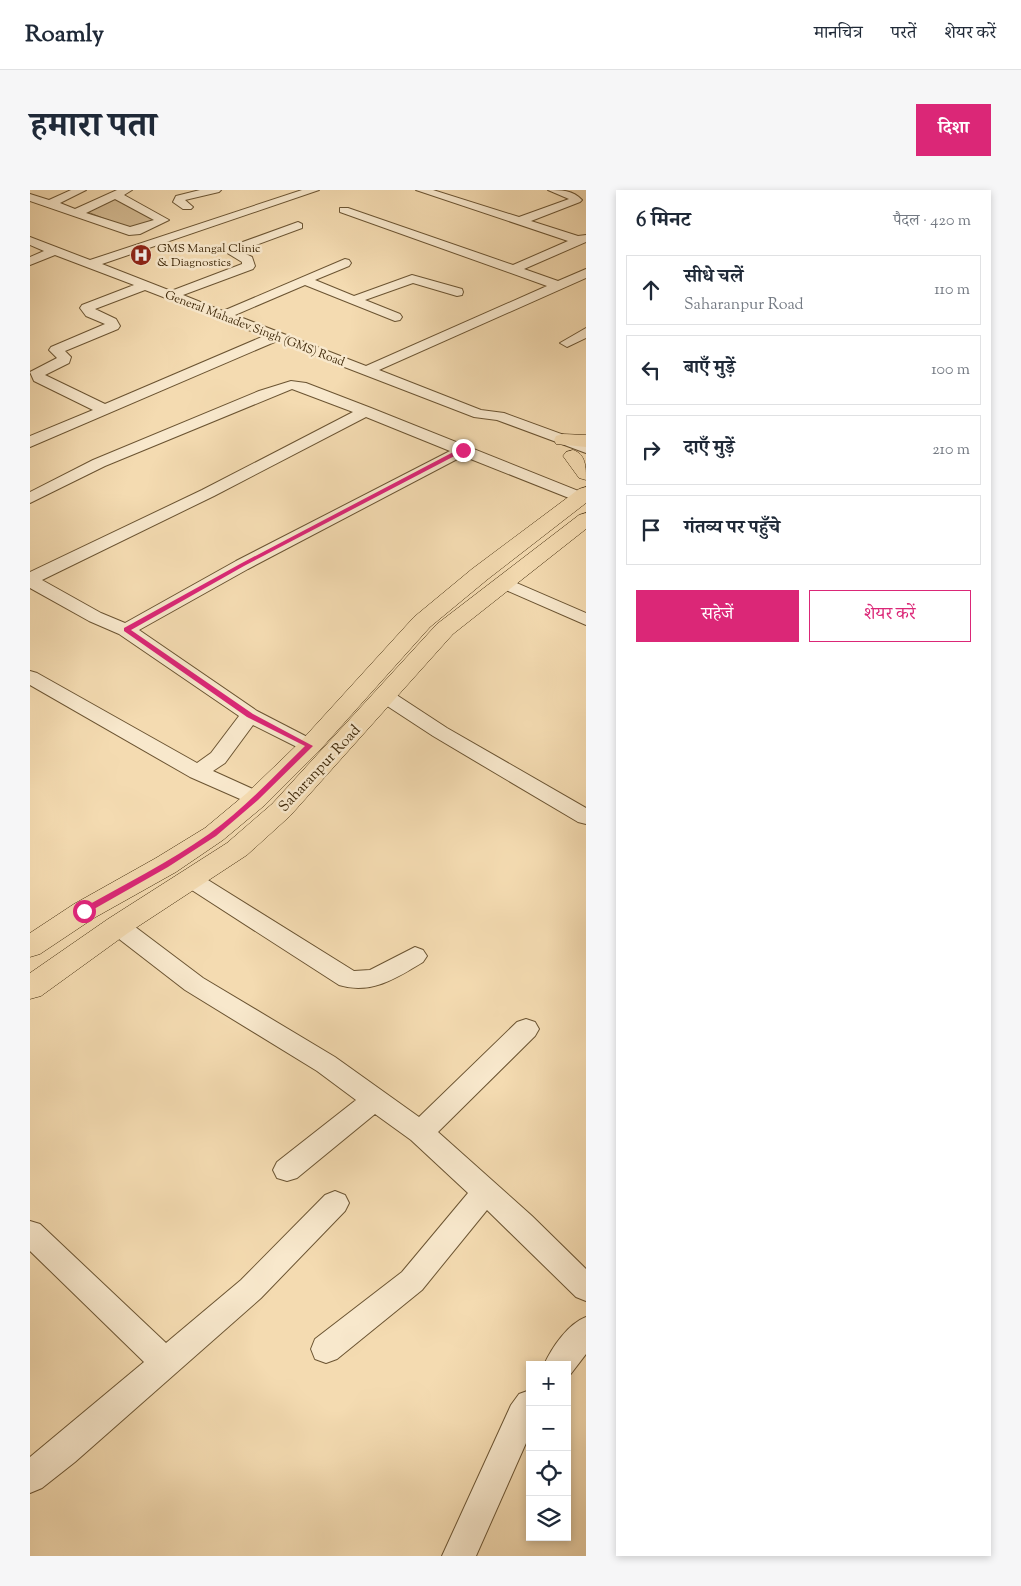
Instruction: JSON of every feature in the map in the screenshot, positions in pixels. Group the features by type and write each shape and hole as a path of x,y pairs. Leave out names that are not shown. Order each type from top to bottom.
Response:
{"main road":[{"path":"563,440 586,441"},
{"path":"582,455 585,496"},
{"name":"Saharanpur Road","path":"30,988 118,926 192,880 237,849 281,810 385,696 434,626 505,583 585,496"},
{"name":"Saharanpur Road","path":"30,947 84,911 166,866 214,834 256,798 434,626 480,574 585,496"}],"street":[{"path":"49,204 80,190"},
{"path":"187,207 179,202 180,198 215,190"},
{"path":"90,264 313,190"},
{"path":"422,190 520,221 582,238"},
{"path":"520,221 576,200 572,196 554,190"},
{"path":"30,197 49,204 129,231 136,231 163,220 120,192 76,213"},
{"path":"344,210 558,285"},
{"path":"172,296 249,266 248,260 231,252 231,250 298,226"},
{"path":"514,269 582,238"},
{"name":"General Mahadev Singh (GMS) Road","path":"30,242 56,250 479,414 499,416 563,440 582,455"},
{"path":"30,261 56,250"},
{"path":"225,315 345,263"},
{"path":"366,371 586,273"},
{"path":"354,300 412,279 456,292"},
{"path":"304,280 395,317"},
{"path":"104,410 39,378 36,374 64,360 64,356 56,350 113,326 111,322 87,308 146,285"},
{"path":"30,442 276,336"},
{"path":"30,498 99,463 264,394 291,385 301,386 585,496"},
{"path":"30,580 208,493 366,411"},
{"name":"General Mahadev Singh (GMS) Road","path":"479,414 486,421 582,455"},
{"path":"126,630 242,565 463,450"},
{"path":"30,580 95,617 126,630 250,715 310,746"},
{"path":"505,583 586,620"},
{"path":"30,677 138,741 197,772 256,798"},
{"path":"385,696 440,732 586,817"},
{"path":"197,772 218,758 250,715"},
{"path":"192,880 348,979 357,981 374,978 415,956"},
{"path":"118,926 194,984 326,1064 420,1132 586,1288"},
{"path":"420,1132 526,1030"},
{"path":"288,1170 375,1099"},
{"path":"326,1348 412,1281 465,1218 484,1191"},
{"path":"30,1477 64,1451 251,1289 335,1203"},
{"path":"30,1233 166,1363"},
{"path":"562,1361 586,1331"},
{"path":"459,1556 522,1416 529,1406"}],"shaded area":[{"path":"113,198 156,220 131,229 85,211"}],"place":[{"name":"GMS Mangal Clinic & Diagnostics","path":"141,255"}],"route":[{"path":"84,911 166,866 214,834 256,798 310,746 250,715 126,630 242,565 463,450"}]}
